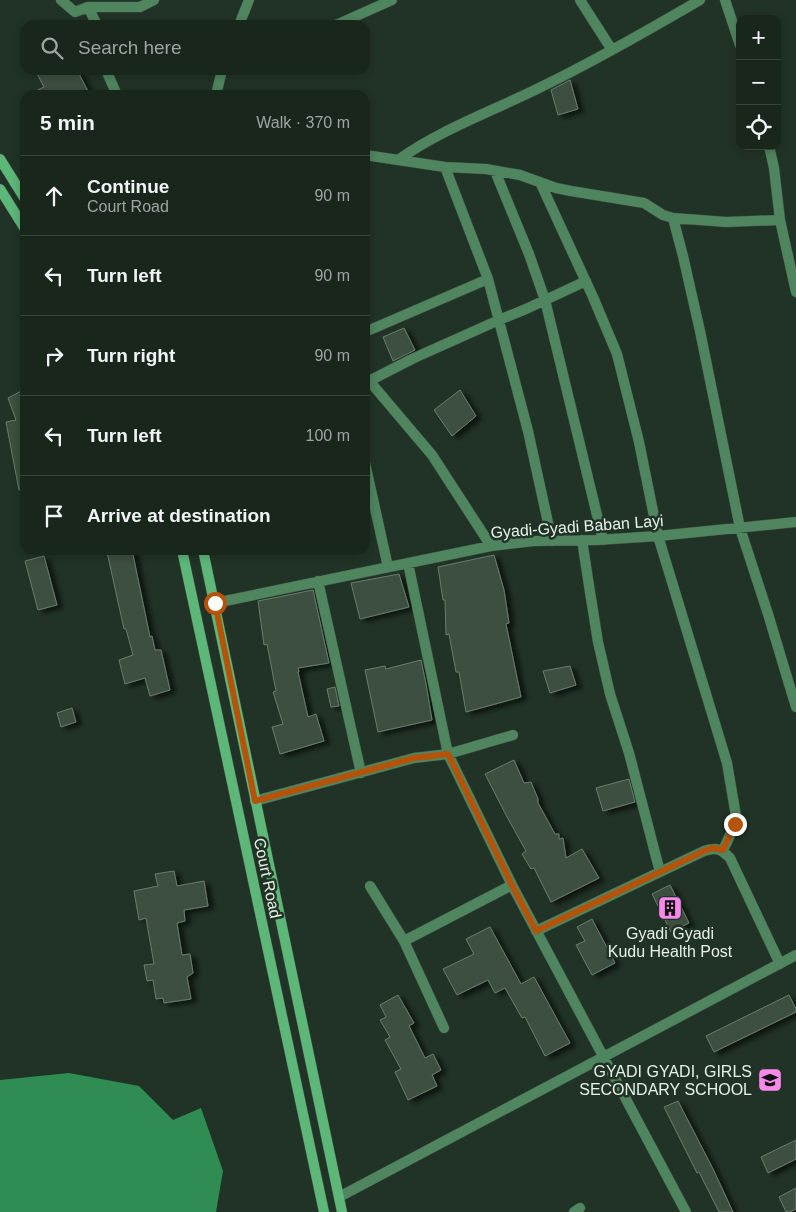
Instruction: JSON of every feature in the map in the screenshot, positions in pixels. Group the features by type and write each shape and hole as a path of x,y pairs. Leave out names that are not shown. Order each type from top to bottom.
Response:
{"main road":[{"path":"0,159 20,192"},
{"path":"0,189 20,221"},
{"name":"Court Road","path":"183,555 324,1212"},
{"name":"Court Road","path":"204,555 342,1212"}],"street":[{"path":"61,0 75,12 88,7 140,7 154,0"},
{"path":"241,20 250,0"},
{"path":"347,20 392,0"},
{"path":"580,0 612,50"},
{"path":"398,160 416,147 612,50 700,0"},
{"path":"725,0 736,33"},
{"path":"88,7 94,20"},
{"path":"108,75 115,90"},
{"path":"217,90 221,75"},
{"path":"770,150 780,220 791,249 796,292"},
{"path":"370,156 445,167 520,175 571,191 644,203 663,215 672,218 726,222 780,220"},
{"path":"445,167 488,280 528,431 552,541"},
{"path":"495,171 529,254 545,300 603,540"},
{"path":"540,182 586,281 617,354 639,442 658,536 727,763 736,816 735,824 723,850"},
{"path":"672,218 683,256 700,331 740,528 796,706"},
{"path":"370,330 488,280"},
{"path":"370,377 586,281"},
{"path":"370,382 432,455 491,546"},
{"path":"370,486 388,567"},
{"name":"Gyadi-Gyadi Baban Layi","path":"215,603 491,546 534,541 603,540 658,536 796,522"},
{"path":"582,540 598,642 610,694 629,754 660,872"},
{"path":"408,563 448,754 512,885 686,1212"},
{"path":"318,581 361,772"},
{"path":"255,801 414,758 448,754 513,735"},
{"path":"536,931 712,848 723,850 730,858 780,964"},
{"path":"404,941 512,885"},
{"path":"370,886 404,941 444,1028"},
{"path":"338,1197 796,956"}],"shaded area":[{"path":"69,1073 139,1086 173,1120 201,1108 223,1171 216,1212 0,1212 0,1080"}],"building":[{"path":"38,75 80,75 87,90 38,90 44,87"},
{"path":"570,80 578,109 558,115 551,90"},
{"path":"404,328 415,350 393,361 383,337"},
{"path":"460,390 476,416 452,436 434,410"},
{"path":"20,392 19,490 6,422 16,420 8,398"},
{"path":"108,555 133,555 150,637 152,636 155,650 161,650 170,690 150,696 145,678 125,684 119,660 133,655 126,629 124,629"},
{"path":"494,555 504,590 509,623 506,624 521,697 466,712 459,672 456,672 449,634 446,635 445,600 443,600 438,567"},
{"path":"44,556 57,605 38,610 25,561"},
{"path":"399,574 409,607 360,619 351,583"},
{"path":"313,590 329,663 298,668 298,672 308,717 316,714 324,741 280,754 272,727 283,724 273,692 276,691 267,644 264,645 258,601"},
{"path":"421,660 432,720 378,732 365,670 385,666 386,669"},
{"path":"570,666 576,685 550,693 543,671"},
{"path":"335,687 339,706 331,707 327,689"},
{"path":"72,708 76,722 61,727 57,713"},
{"path":"514,760 524,783 531,782 538,803 555,834 559,834 559,839 563,838 566,858 582,849 599,878 551,902 534,868 531,869 522,854 526,851 485,774"},
{"path":"629,779 635,802 603,811 596,788"},
{"path":"174,871 177,886 204,881 208,906 184,910 185,921 177,923 182,955 190,954 193,973 187,977 191,999 164,1003 163,998 156,999 153,980 147,981 144,965 154,964 146,918 139,920 134,891 158,886 155,874"},
{"name":"Gyadi Gyadi Kudu Health Post","path":"670,885 689,923 671,932 652,894"},
{"path":"592,919 615,963 592,975 576,945 585,941 577,927"},
{"path":"490,927 521,984 534,977 570,1043 545,1056 525,1017 522,1018 505,988 495,993 488,980 457,995 443,969 474,954 466,939"},
{"path":"398,995 414,1023 409,1026 425,1058 433,1054 441,1070 432,1075 437,1086 408,1100 395,1072 401,1069 385,1040 390,1037 380,1020 386,1017 380,1005"},
{"path":"789,995 796,1012 714,1052 706,1036"},
{"path":"678,1101 733,1212 719,1212 664,1107"},
{"path":"796,1140 796,1159 768,1173 761,1157"},
{"path":"796,1188 796,1209 786,1212 779,1197"}],"place":[{"name":"Gyadi Gyadi Kudu Health Post","path":"670,908"},
{"name":"GYADI GYADI, GIRLS SECONDARY SCHOOL","path":"770,1080"}],"route":[{"path":"215,603 255,801 414,758 448,754 536,931 704,851 712,848 723,850 735,824"}]}
